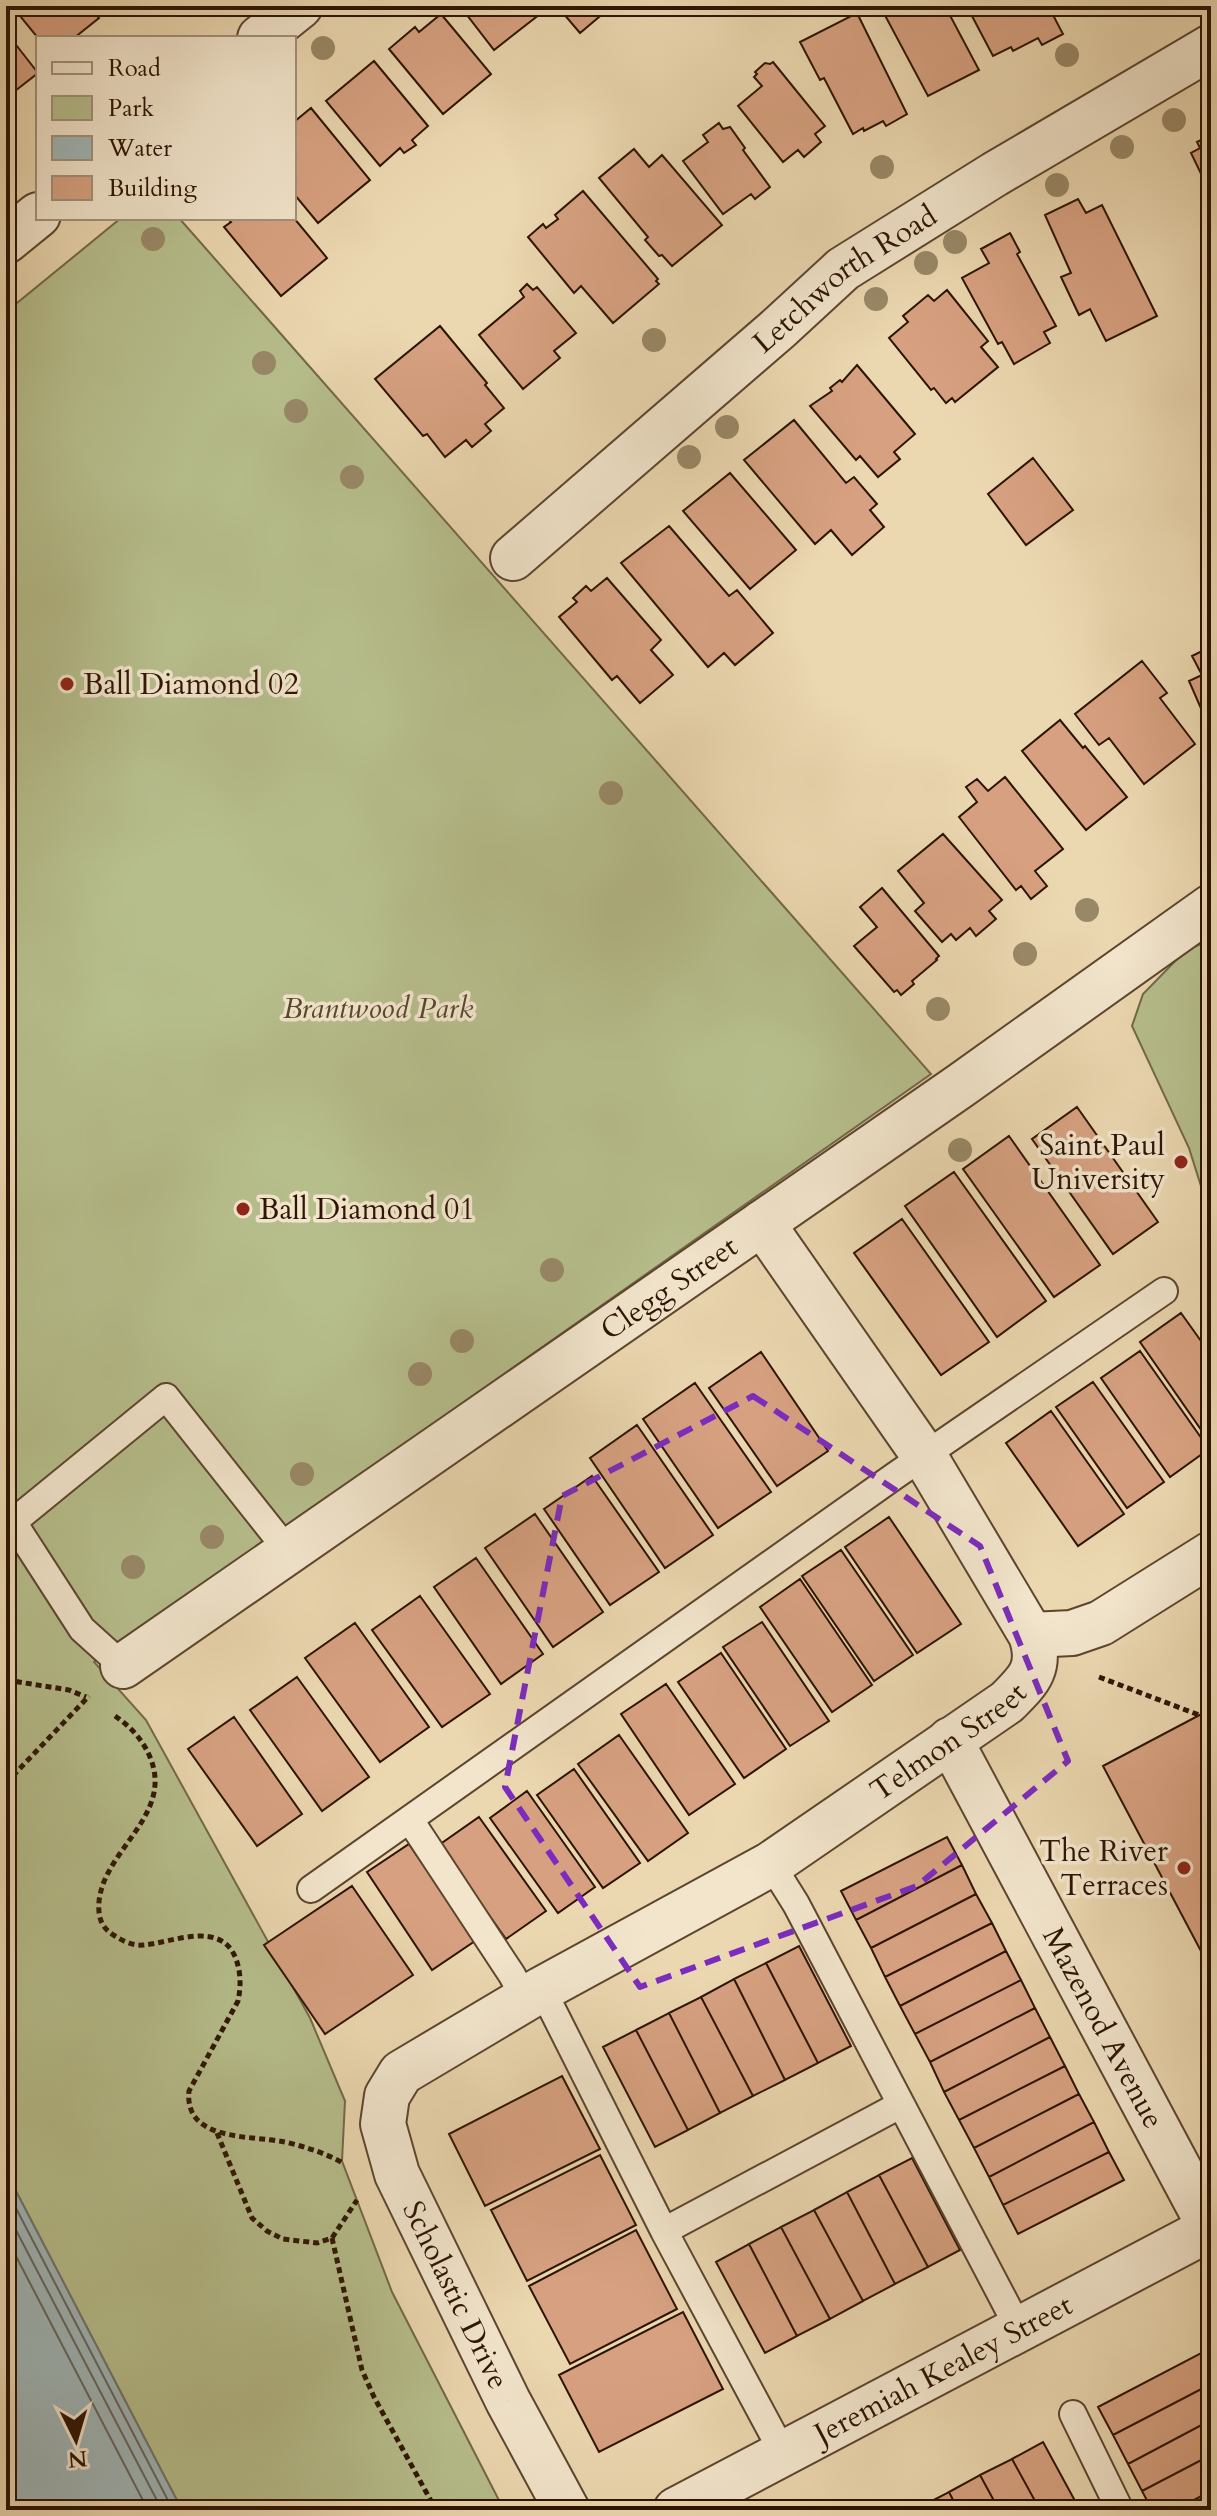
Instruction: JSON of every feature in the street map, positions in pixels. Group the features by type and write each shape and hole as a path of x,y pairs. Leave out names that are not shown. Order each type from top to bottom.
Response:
{"street":[{"path":"262,36 300,6"},
{"name":"Letchworth Road","path":"513,558 843,269 995,174 1211,47"},
{"path":"6,241 36,217"},
{"name":"Clegg Street","path":"123,1666 960,1086 1211,907"},
{"name":"Telmon Street","path":"401,2073 534,1994 771,1864 1007,1702 1031,1678 1036,1649 1031,1635 925,1457 762,1223"},
{"path":"1031,1635 1072,1633 1101,1623 1211,1554"},
{"name":"Mazenod Avenue","path":"950,1740 1211,2229"},
{"name":"Scholastic Drive","path":"401,2073 387,2096 382,2179 567,2510"},
{"name":"Jeremiah Kealey Street","path":"676,2510 1211,2229"}],"lane":[{"path":"311,1889 871,1493 1164,1291"},
{"path":"123,1666 82,1629 13,1522 166,1397 288,1551"},
{"path":"410,1820 512,1975 534,1994 783,2453"},
{"path":"771,1864 796,1904 1019,2329"},
{"path":"664,2231 900,2105"},
{"path":"1073,2414 1120,2510"}],"path":[{"path":"1088,1673 1199,1715"},
{"path":"6,1680 69,1690 98,1705"},
{"path":"6,1783 87,1698"},
{"path":"110,1712 127,1724 146,1748 154,1767 156,1783 154,1799 101,1891 99,1916 104,1929 125,1942 140,1946 186,1937 212,1937 232,1950 238,1963 241,1989 238,2001 189,2091 191,2111 199,2122 216,2132 283,2142 324,2153 382,2179 332,2238 317,2243 283,2239 252,2218 216,2132"},
{"path":"332,2238 362,2370 436,2510"}],"highlighted area":[{"path":"753,1396 980,1546 1068,1761 917,1886 640,1987 505,1787 562,1496"}],"green space":[{"name":"Brantwood Park","path":"119,220 181,220 931,1074 94,1662 146,1720 310,2018 345,2101 342,2161 392,2292 504,2510 182,2510 6,2172 6,312"},
{"path":"1211,940 1211,1218 1189,1148 1132,1026 1143,994 1186,950"}],"water":[{"path":"6,2172 182,2510 6,2510"}],"building":[{"path":"6,6 15,17 6,24"},
{"path":"17,6 89,6 99,18 76,36 36,36 20,16 22,13"},
{"path":"104,6 120,6 110,14"},
{"path":"460,6 534,6 540,14 494,50"},
{"path":"557,6 612,6 580,33"},
{"path":"880,6 945,6 979,70 928,96"},
{"path":"987,6 1053,6 1058,15 1054,17 1063,34 1042,45 1038,38 1013,51 1011,47 993,56 972,16"},
{"path":"857,13 907,114 886,126 883,121 853,134 824,78 820,80 800,42"},
{"path":"441,14 491,74 443,114 389,49 415,27 419,32"},
{"path":"6,32 36,75 6,98"},
{"path":"374,61 428,126 412,140 416,145 404,153 400,148 380,166 326,101"},
{"path":"773,62 825,126 815,134 821,142 804,157 798,150 783,162 738,106 762,86 754,77 755,72 765,63"},
{"path":"311,108 370,180 318,223 296,196 296,120"},
{"path":"719,123 723,129 730,127 770,187 755,199 751,194 723,214 683,161 708,142 703,135"},
{"path":"1207,137 1209,140 1211,138 1211,177 1204,180 1191,153 1200,148 1197,142"},
{"path":"634,149 649,167 662,155 722,225 672,266 645,240 648,237 599,178"},
{"path":"583,191 658,279 659,284 613,323 581,286 574,293 528,237 543,224 546,228 558,219 555,215"},
{"path":"1078,199 1086,213 1102,205 1157,316 1106,341 1090,309 1079,315 1061,277 1071,273 1045,215"},
{"path":"229,220 296,220 327,258 281,296 224,227 231,222"},
{"path":"1010,233 1020,252 1017,254 1056,326 1044,332 1050,343 1014,364 1002,342 998,344 962,278 989,263 981,249"},
{"path":"527,284 533,290 537,287 576,333 554,351 560,358 523,389 479,335 524,297 520,291"},
{"path":"947,290 988,341 981,347 998,367 955,402 952,398 946,403 934,388 931,390 889,338 908,322 903,316 928,295 934,301"},
{"path":"440,326 504,408 485,424 491,431 472,447 466,440 445,457 375,379"},
{"path":"857,365 915,434 894,452 900,459 878,477 860,456 856,460 810,406 832,391 830,388 840,380 842,382"},
{"path":"794,420 846,483 854,477 877,504 870,510 884,527 852,555 831,530 815,544 744,460"},
{"path":"1033,458 1073,510 1026,545 988,494"},
{"path":"730,473 796,550 750,589 683,511"},
{"path":"669,526 729,596 737,590 773,633 735,665 724,653 708,667 621,563"},
{"path":"607,578 661,640 651,650 673,675 640,703 617,676 612,680 559,617 577,602 573,598 586,586 591,591"},
{"path":"1208,648 1211,653 1211,724 1206,720 1189,681 1202,675 1192,656"},
{"path":"1142,661 1167,693 1160,698 1195,744 1144,784 1109,738 1099,745 1075,714"},
{"path":"1060,720 1127,797 1086,830 1022,751"},
{"path":"1005,777 1063,849 1035,871 1047,886 1031,899 1021,886 1016,890 959,817 977,802 966,787 977,779 988,791"},
{"path":"943,834 1002,900 989,911 996,919 976,936 970,928 956,940 951,934 942,942 915,911 924,903 898,871"},
{"path":"882,888 939,956 901,995 897,990 894,992 854,946 877,927 860,907"},
{"path":"1077,1107 1158,1222 1113,1254 1032,1139"},
{"path":"1009,1136 1100,1265 1054,1297 963,1169"},
{"path":"954,1172 1046,1301 997,1337 905,1206"},
{"path":"902,1219 989,1342 941,1375 854,1253"},
{"path":"1181,1313 1211,1355 1211,1444 1140,1342"},
{"path":"1140,1351 1209,1449 1170,1477 1101,1378"},
{"path":"761,1352 828,1451 777,1486 709,1388"},
{"path":"1093,1382 1164,1482 1127,1508 1056,1407"},
{"path":"695,1383 771,1492 718,1528 643,1419"},
{"path":"1051,1411 1124,1514 1078,1546 1006,1443"},
{"path":"637,1425 713,1535 665,1568 590,1458"},
{"path":"592,1476 659,1572 610,1605 544,1509"},
{"path":"535,1514 603,1612 553,1647 485,1548"},
{"path":"889,1517 961,1624 917,1653 845,1547"},
{"path":"841,1550 913,1655 874,1681 802,1576"},
{"path":"476,1558 543,1654 501,1684 434,1587"},
{"path":"800,1579 872,1685 832,1712 760,1607"},
{"path":"420,1596 490,1694 442,1727 372,1630"},
{"path":"762,1622 829,1721 790,1746 723,1647"},
{"path":"355,1623 429,1727 380,1762 305,1658"},
{"path":"721,1653 786,1749 744,1778 678,1682"},
{"path":"297,1677 369,1777 322,1811 250,1710"},
{"path":"666,1684 735,1784 689,1815 621,1714"},
{"name":"The River Terraces","path":"1211,1709 1211,1970 1103,1766"},
{"path":"234,1717 302,1814 257,1846 188,1749"},
{"path":"619,1735 688,1833 648,1861 578,1764"},
{"path":"574,1769 640,1863 603,1888 537,1795"},
{"path":"527,1791 595,1887 558,1913 490,1818"},
{"path":"479,1817 546,1911 506,1939 439,1845"},
{"path":"947,1837 962,1865 856,1920 841,1891"},
{"path":"409,1844 475,1941 432,1970 367,1872"},
{"path":"962,1865 976,1894 871,1948 856,1920"},
{"path":"352,1886 413,1975 325,2034 264,1945"},
{"path":"976,1894 992,1923 885,1977 871,1948"},
{"path":"992,1923 1006,1951 900,2006 885,1977"},
{"path":"799,1946 851,2046 818,2063 766,1963"},
{"path":"1006,1951 1021,1980 915,2034 900,2006"},
{"path":"766,1963 818,2063 785,2080 734,1979"},
{"path":"734,1979 785,2080 753,2096 701,1997"},
{"path":"1021,1980 1035,2008 930,2062 915,2034"},
{"path":"701,1997 753,2096 720,2113 669,2013"},
{"path":"1035,2008 1050,2037 944,2092 930,2062"},
{"path":"669,2013 720,2113 688,2130 636,2030"},
{"path":"636,2030 688,2130 655,2147 603,2047"},
{"path":"1050,2037 1065,2066 959,2120 944,2092"},
{"path":"1065,2066 1079,2094 974,2148 959,2120"},
{"path":"562,2076 600,2149 485,2206 449,2134"},
{"path":"1079,2094 1094,2122 989,2177 974,2148"},
{"path":"1094,2122 1109,2152 1003,2205 989,2177"},
{"path":"1109,2152 1124,2180 1018,2234 1003,2205"},
{"path":"600,2155 636,2225 527,2281 491,2210"},
{"path":"912,2158 960,2250 928,2267 879,2175"},
{"path":"879,2175 928,2267 895,2284 847,2192"},
{"path":"847,2192 895,2284 863,2301 814,2210"},
{"path":"814,2210 863,2301 830,2319 781,2227"},
{"path":"781,2227 830,2319 797,2336 749,2244"},
{"path":"636,2230 677,2309 570,2364 529,2286"},
{"path":"749,2244 797,2336 765,2353 716,2262"},
{"path":"683,2312 723,2389 599,2452 559,2375"},
{"path":"1205,2351 1211,2362 1211,2384 1113,2435 1098,2407"},
{"path":"1211,2384 1211,2420 1128,2464 1113,2435"},
{"path":"1211,2420 1211,2455 1142,2491 1128,2464"},
{"path":"1043,2442 1080,2510 1040,2510 1012,2459"},
{"path":"1211,2455 1211,2491 1175,2510 1152,2510 1142,2491"},
{"path":"1012,2459 1040,2510 999,2510 980,2475"},
{"path":"980,2475 999,2510 958,2510 949,2492"},
{"path":"1211,2491 1211,2510 1175,2510"},
{"path":"949,2492 958,2510 919,2510 918,2508"}],"place":[{"name":"Ball Diamond 02","path":"67,684"},
{"name":"Saint Paul University","path":"1181,1162"},
{"name":"Ball Diamond 01","path":"243,1209"},
{"name":"The River Terraces","path":"1184,1868"}]}
